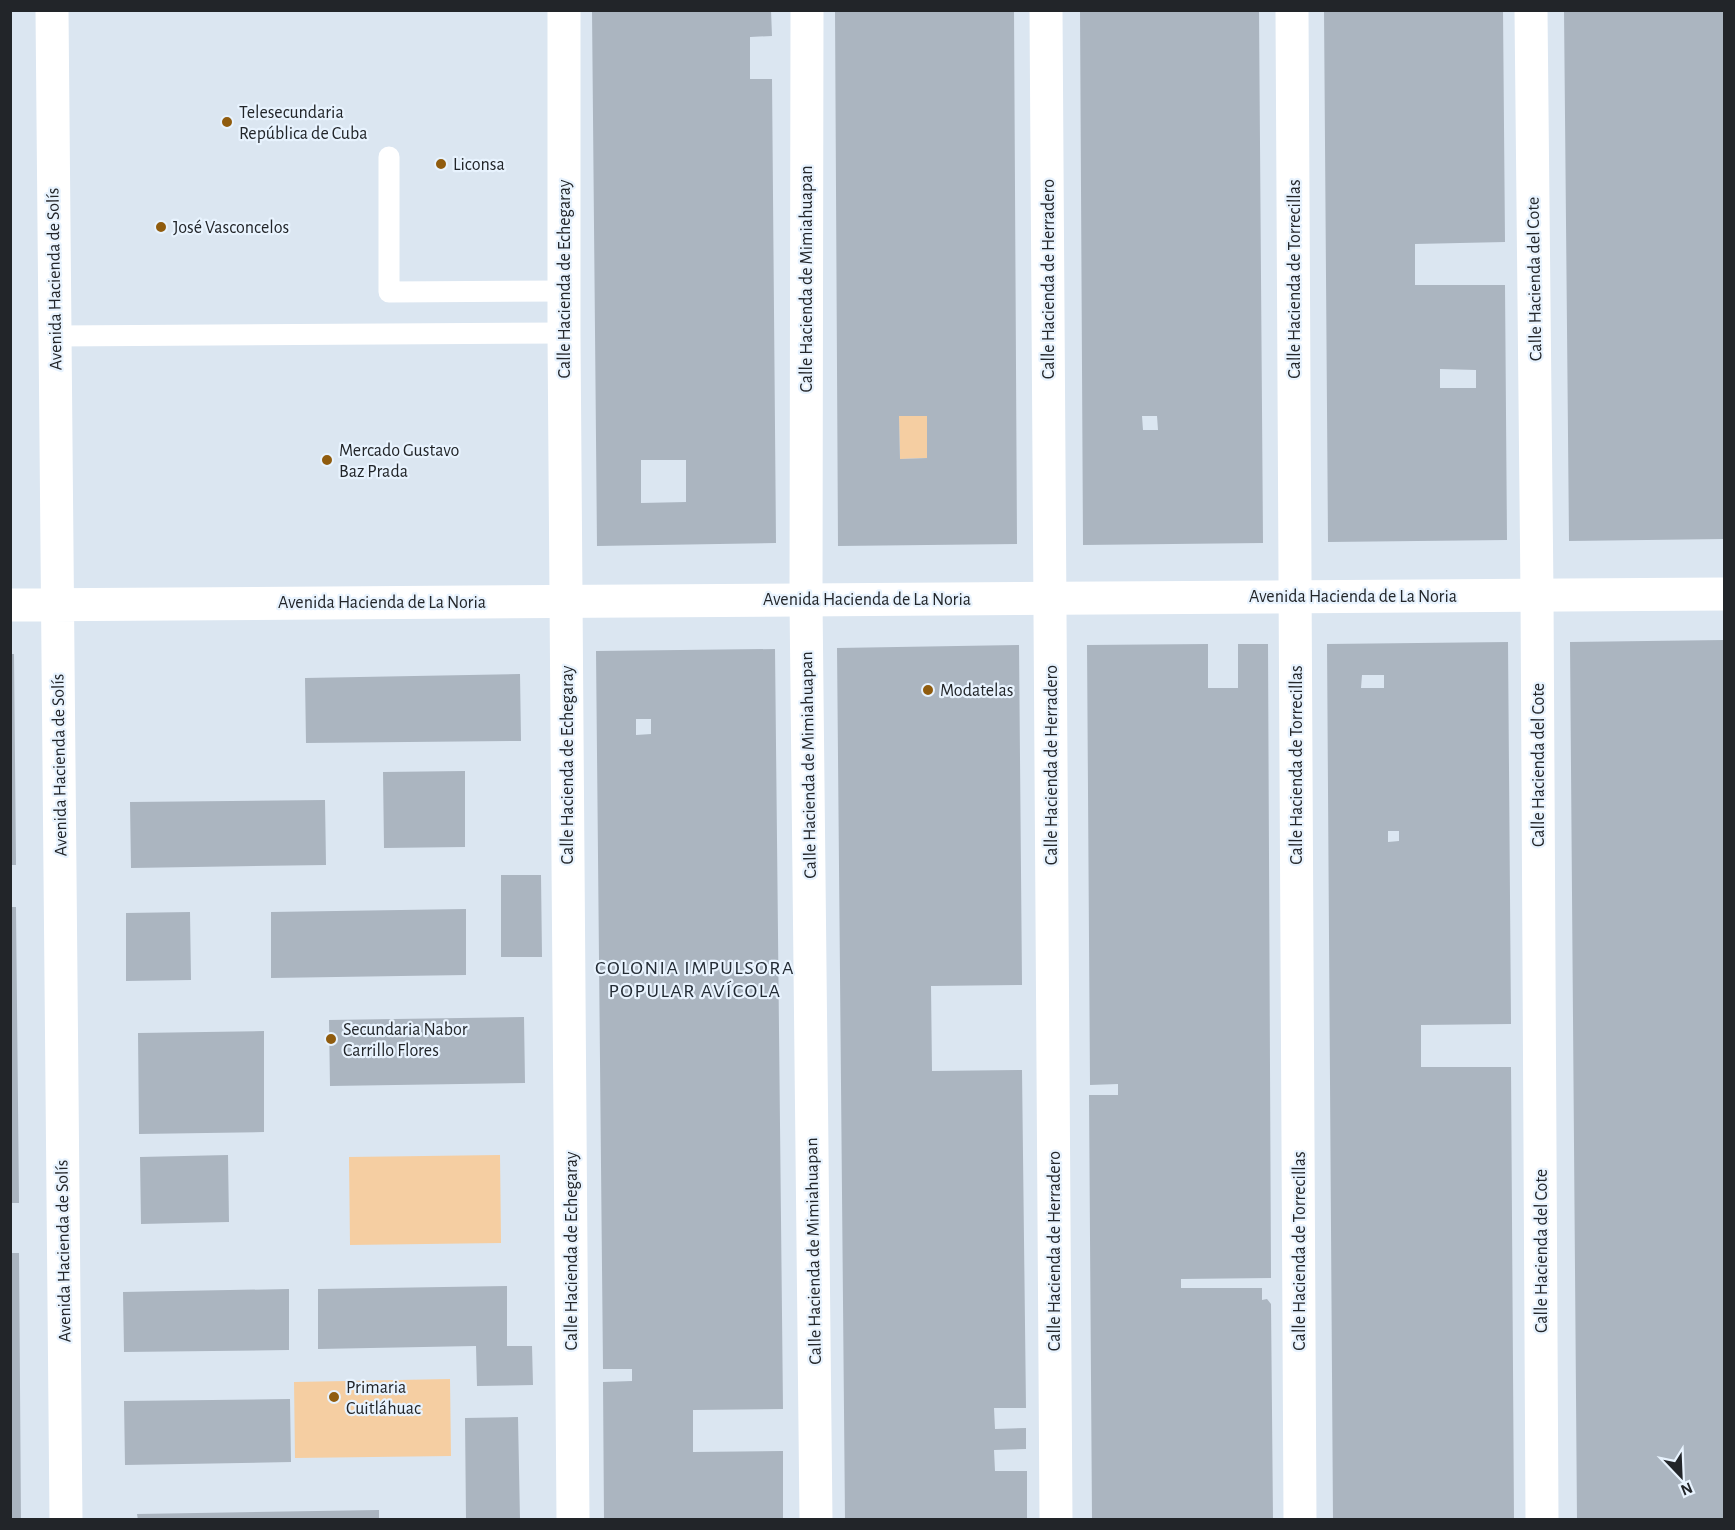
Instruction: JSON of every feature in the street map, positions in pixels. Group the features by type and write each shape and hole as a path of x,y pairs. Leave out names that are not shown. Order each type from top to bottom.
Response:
{"street":[{"name":"Avenida Hacienda de Solís","path":"52,10 66,1520"},
{"name":"Calle Hacienda de Echegaray","path":"564,10 564,333 573,1520"},
{"name":"Calle Hacienda de Mimiahuapan","path":"807,10 806,600 816,1520"},
{"name":"Calle Hacienda de Herradero","path":"1046,10 1056,1520"},
{"name":"Calle Hacienda de Torrecillas","path":"1292,10 1300,1520"},
{"name":"Calle Hacienda del Cote","path":"1531,10 1542,1520"},
{"name":"Avenida Hacienda de La Noria","path":"10,604 1725,594"}],"lane":[{"path":"389,157 389,292 564,291"},
{"path":"55,336 564,333"}],"shaded area":[{"path":"899,416 927,416 927,458 900,459"},
{"path":"500,1155 501,1243 350,1245 349,1157"},
{"path":"450,1379 451,1456 295,1458 294,1382"}],"building":[{"path":"592,10 771,10 772,36 750,37 750,79 772,79 776,543 597,546","holes":["641,460 686,460 686,502 641,503"]},
{"path":"835,10 1014,10 1017,544 838,546","holes":["899,416 927,416 927,458 900,459"]},
{"path":"1080,10 1259,10 1263,543 1083,545","holes":["1142,416 1157,416 1158,430 1143,430"]},
{"path":"1324,10 1503,10 1505,242 1415,244 1415,285 1505,285 1507,540 1328,542","holes":["1440,369 1476,370 1476,388 1440,388"]},
{"path":"1564,10 1724,10 1724,539 1569,541"},
{"path":"1724,640 1724,1520 1577,1520 1570,642"},
{"path":"1508,642 1511,1024 1421,1025 1421,1067 1511,1067 1514,1520 1333,1520 1327,644","holes":["1362,675 1384,675 1384,688 1361,688","1388,831 1399,831 1399,841 1388,842"]},
{"path":"1208,644 1208,688 1238,688 1238,644 1268,644 1271,1278 1181,1279 1181,1288 1262,1288 1262,1300 1267,1299 1271,1304 1273,1520 1092,1520 1089,1095 1118,1095 1118,1084 1090,1085 1087,645"},
{"path":"1019,645 1022,985 931,986 932,1071 1022,1070 1026,1408 994,1408 995,1429 1026,1428 1026,1449 994,1450 995,1471 1027,1471 1027,1520 845,1520 837,648"},
{"path":"775,649 783,1409 693,1410 693,1452 783,1451 783,1520 604,1520 603,1382 632,1381 632,1369 603,1369 596,651","holes":["636,719 651,719 651,734 636,735"]},
{"path":"10,654 14,654 16,865 10,865"},
{"path":"520,674 521,741 306,743 305,678"},
{"path":"465,771 465,847 384,848 383,772"},
{"path":"325,800 326,865 131,868 130,802"},
{"path":"501,875 541,875 542,957 501,957"},
{"path":"10,907 16,907 19,1203 10,1203"},
{"path":"466,909 466,975 271,978 271,912"},
{"path":"190,912 191,980 126,981 126,913"},
{"path":"524,1017 525,1083 330,1086 329,1020"},
{"path":"264,1031 264,1132 139,1134 138,1033"},
{"path":"228,1155 229,1222 141,1224 140,1157"},
{"path":"10,1253 19,1253 21,1520 10,1520"},
{"path":"507,1286 507,1346 532,1346 533,1385 477,1386 476,1346 318,1349 318,1289"},
{"path":"289,1289 289,1350 124,1352 123,1292"},
{"path":"290,1399 291,1462 125,1465 124,1401"},
{"path":"518,1417 520,1520 466,1520 465,1418"},
{"path":"379,1510 379,1520 138,1520 137,1514"}],"place":[{"name":"Telesecundaria República de Cuba","path":"227,122"},
{"name":"Liconsa","path":"441,164"},
{"name":"José Vasconcelos","path":"161,227"},
{"name":"Mercado Gustavo Baz Prada","path":"327,460"},
{"name":"Modatelas","path":"928,690"},
{"name":"Secundaria Nabor Carrillo Flores","path":"331,1039"},
{"name":"Primaria Cuitláhuac","path":"334,1397"}],"district":[{"name":"COLONIA IMPULSORA POPULAR AVÍCOLA","path":"695,978"}]}
